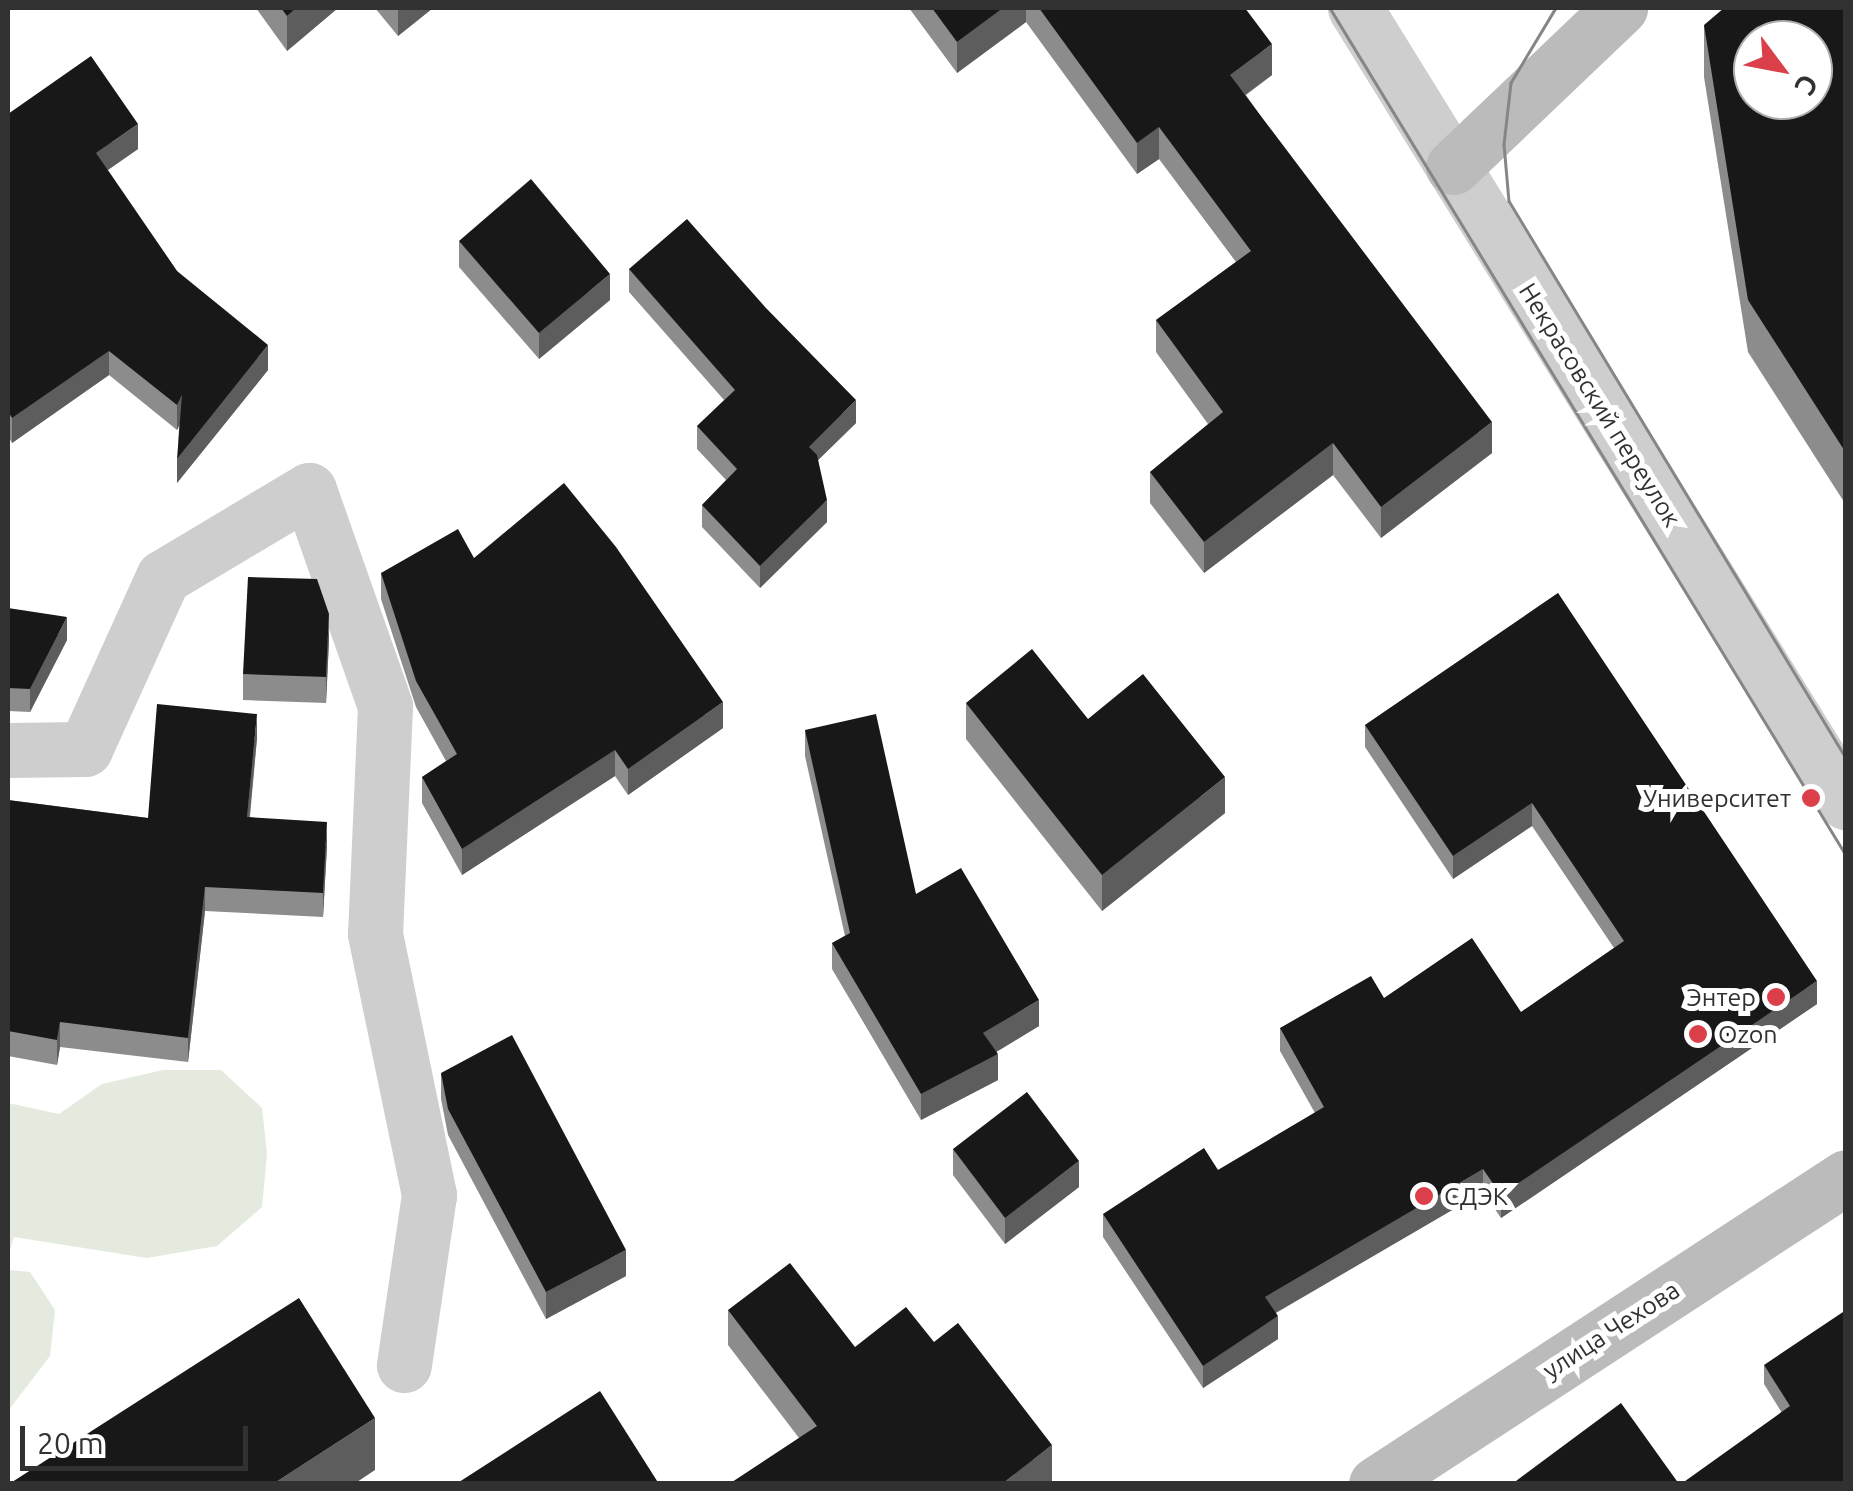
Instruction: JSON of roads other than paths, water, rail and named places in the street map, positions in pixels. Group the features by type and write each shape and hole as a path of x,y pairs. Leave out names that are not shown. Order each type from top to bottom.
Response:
{"main road":[{"path":"1452,167 1620,8"},
{"name":"улица Чехова","path":"1376,1484 1846,1177"}],"street":[{"name":"Некрасовский переулок","path":"1355,8 1846,802"},
{"path":"8,750 85,749 163,577 309,490 385,706 375,934 429,1195 404,1365"}],"tram line":[{"path":"1330,8 1846,855"},
{"path":"1556,8 1511,83 1504,144 1509,201 1846,758"}],"place":[{"name":"Университет","path":"1811,798"},
{"name":"Энтер","path":"1776,997"},
{"name":"Ozon","path":"1698,1034"},
{"name":"СДЭК","path":"1424,1196"}]}
